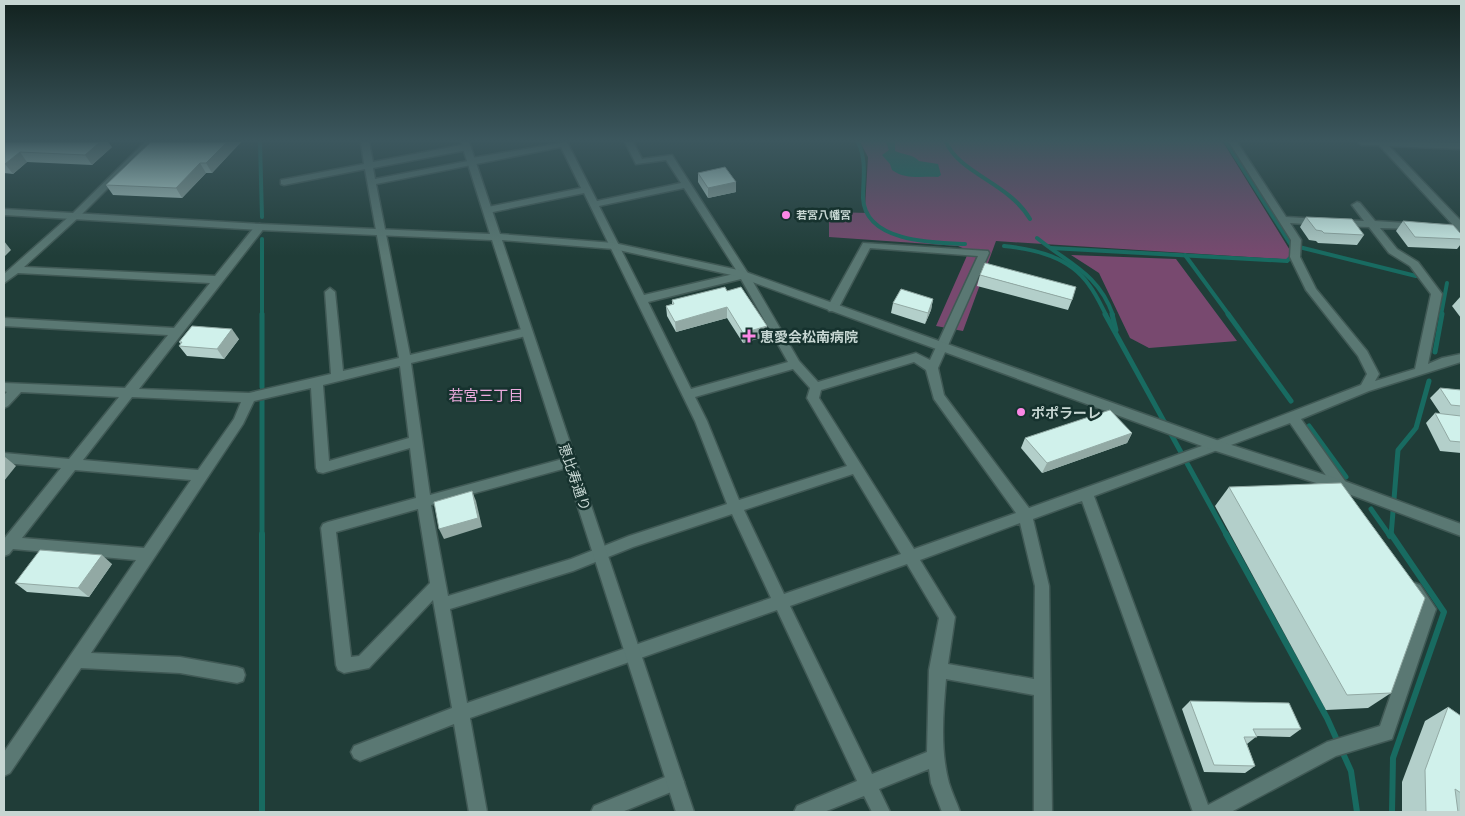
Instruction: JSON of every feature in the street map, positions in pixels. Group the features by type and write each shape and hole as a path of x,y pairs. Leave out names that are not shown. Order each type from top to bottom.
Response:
{"street":[{"path":"4,280 111,180"},
{"path":"284,182 294,180"},
{"path":"382,180 372,182 405,360 424,503 478,812"},
{"name":"恵比寿通り","path":"478,180 498,237 503,261 526,332 685,812"},
{"path":"582,180 701,421 735,507 881,812"},
{"path":"684,180 744,275 795,364 816,387"},
{"path":"1258,180 1296,240 1295,257 1311,290 1363,354 1373,374 1364,388"},
{"path":"1417,180 1461,227"},
{"path":"594,204 687,185"},
{"path":"488,210 587,190"},
{"path":"1357,205 1393,251 1414,264 1437,294 1421,371"},
{"path":"4,212 260,227 498,237 614,246 744,275 1218,446 1342,486 1461,530"},
{"path":"1285,220 1461,227"},
{"path":"6,547 131,392 260,227"},
{"path":"833,308 867,245 984,253 932,368 938,396 1025,514 1042,586 1043,812"},
{"path":"14,270 218,280"},
{"path":"640,300 744,275"},
{"path":"330,292 337,377"},
{"path":"4,322 178,332"},
{"path":"4,387 250,398 526,332"},
{"path":"816,387 916,357 932,368"},
{"path":"360,752 461,713 910,557 1218,446 1364,388 1421,371 1446,361 1460,360"},
{"path":"688,395 795,364"},
{"path":"317,382 323,468 416,441"},
{"path":"816,387 813,398 947,617 937,670 936,757 940,784 951,812"},
{"path":"4,403 18,388"},
{"path":"4,767 239,421 250,398"},
{"path":"1292,416 1359,511"},
{"path":"4,458 202,476"},
{"path":"439,584 363,663 344,665 328,528 570,462"},
{"path":"442,605 573,565 629,542 856,468"},
{"path":"1086,493 1202,812"},
{"path":"6,547 149,555"},
{"path":"1213,812 1333,748 1386,733 1428,609 1405,576"},
{"path":"77,660 180,665 237,675"},
{"path":"937,670 1043,688"},
{"path":"803,812 936,757"},
{"path":"600,812 675,782"}],"shaded area":[{"path":"867,180 1247,180 1296,260 996,241 963,331 936,326 969,251 958,246 829,237 829,212 869,213 865,207"},
{"path":"1071,255 1176,259 1237,341 1149,348 1130,338 1099,273"}],"building":[{"path":"111,180 184,180 176,188 106,185"},
{"path":"703,180 735,180 736,182 708,188"},
{"path":"1306,217 1352,219 1364,235 1324,233 1316,230"},
{"path":"1403,221 1453,225 1461,234 1461,239 1415,237"},
{"path":"985,263 1076,287 1072,300 980,275"},
{"path":"725,287 727,291 741,287 767,326 743,333 727,307 675,322 666,306 674,304 672,300"},
{"path":"901,289 933,299 928,313 893,303"},
{"path":"192,326 232,329 217,349 179,346 182,342 179,342"},
{"path":"1440,388 1461,390 1461,406 1451,405"},
{"path":"1110,410 1132,433 1047,463 1025,438"},
{"path":"1435,413 1461,416 1461,442 1450,441"},
{"path":"1341,483 1425,598 1391,693 1347,695 1229,487"},
{"path":"472,491 478,518 439,529 434,502"},
{"path":"40,550 102,555 78,588 15,583"},
{"path":"1190,701 1289,703 1301,729 1253,729 1257,737 1244,737 1255,766 1214,765"},
{"path":"1448,707 1461,716 1461,793 1455,789 1458,812 1426,812 1425,770"}],"waterway":[{"path":"261,180 262,217"},
{"path":"864,180 863,198 867,213 875,224 888,232 919,241 965,244"},
{"path":"987,180 1010,196 1030,219"},
{"path":"1250,180 1291,245 1416,276"},
{"path":"1037,238 1091,279 1107,301 1113,315"},
{"path":"262,239 262,387"},
{"path":"1004,246 1040,252 1062,261 1081,275 1092,288 1106,315"},
{"path":"1051,248 1185,255"},
{"path":"1185,255 1287,261 1295,253"},
{"path":"1185,255 1229,315"},
{"path":"1441,315 1447,283"},
{"path":"1105,314 1227,536"},
{"path":"1112,314 1116,330"},
{"path":"1228,314 1291,401"},
{"path":"1435,352 1442,314"},
{"path":"1391,534 1398,450 1416,428 1429,381"},
{"path":"262,399 262,812"},
{"path":"1309,426 1346,477"},
{"path":"1371,509 1390,536 1389,534"},
{"path":"1226,534 1327,718 1351,771 1357,812"},
{"path":"1391,534 1444,612 1393,758 1392,812"}],"place":[{"name":"若宮八幡宮","path":"786,215"},
{"name":"恵愛会松南病院","path":"749,336"},
{"name":"ポポラーレ","path":"1021,412"}],"district":[{"name":"若宮三丁目","path":"486,395"}]}
